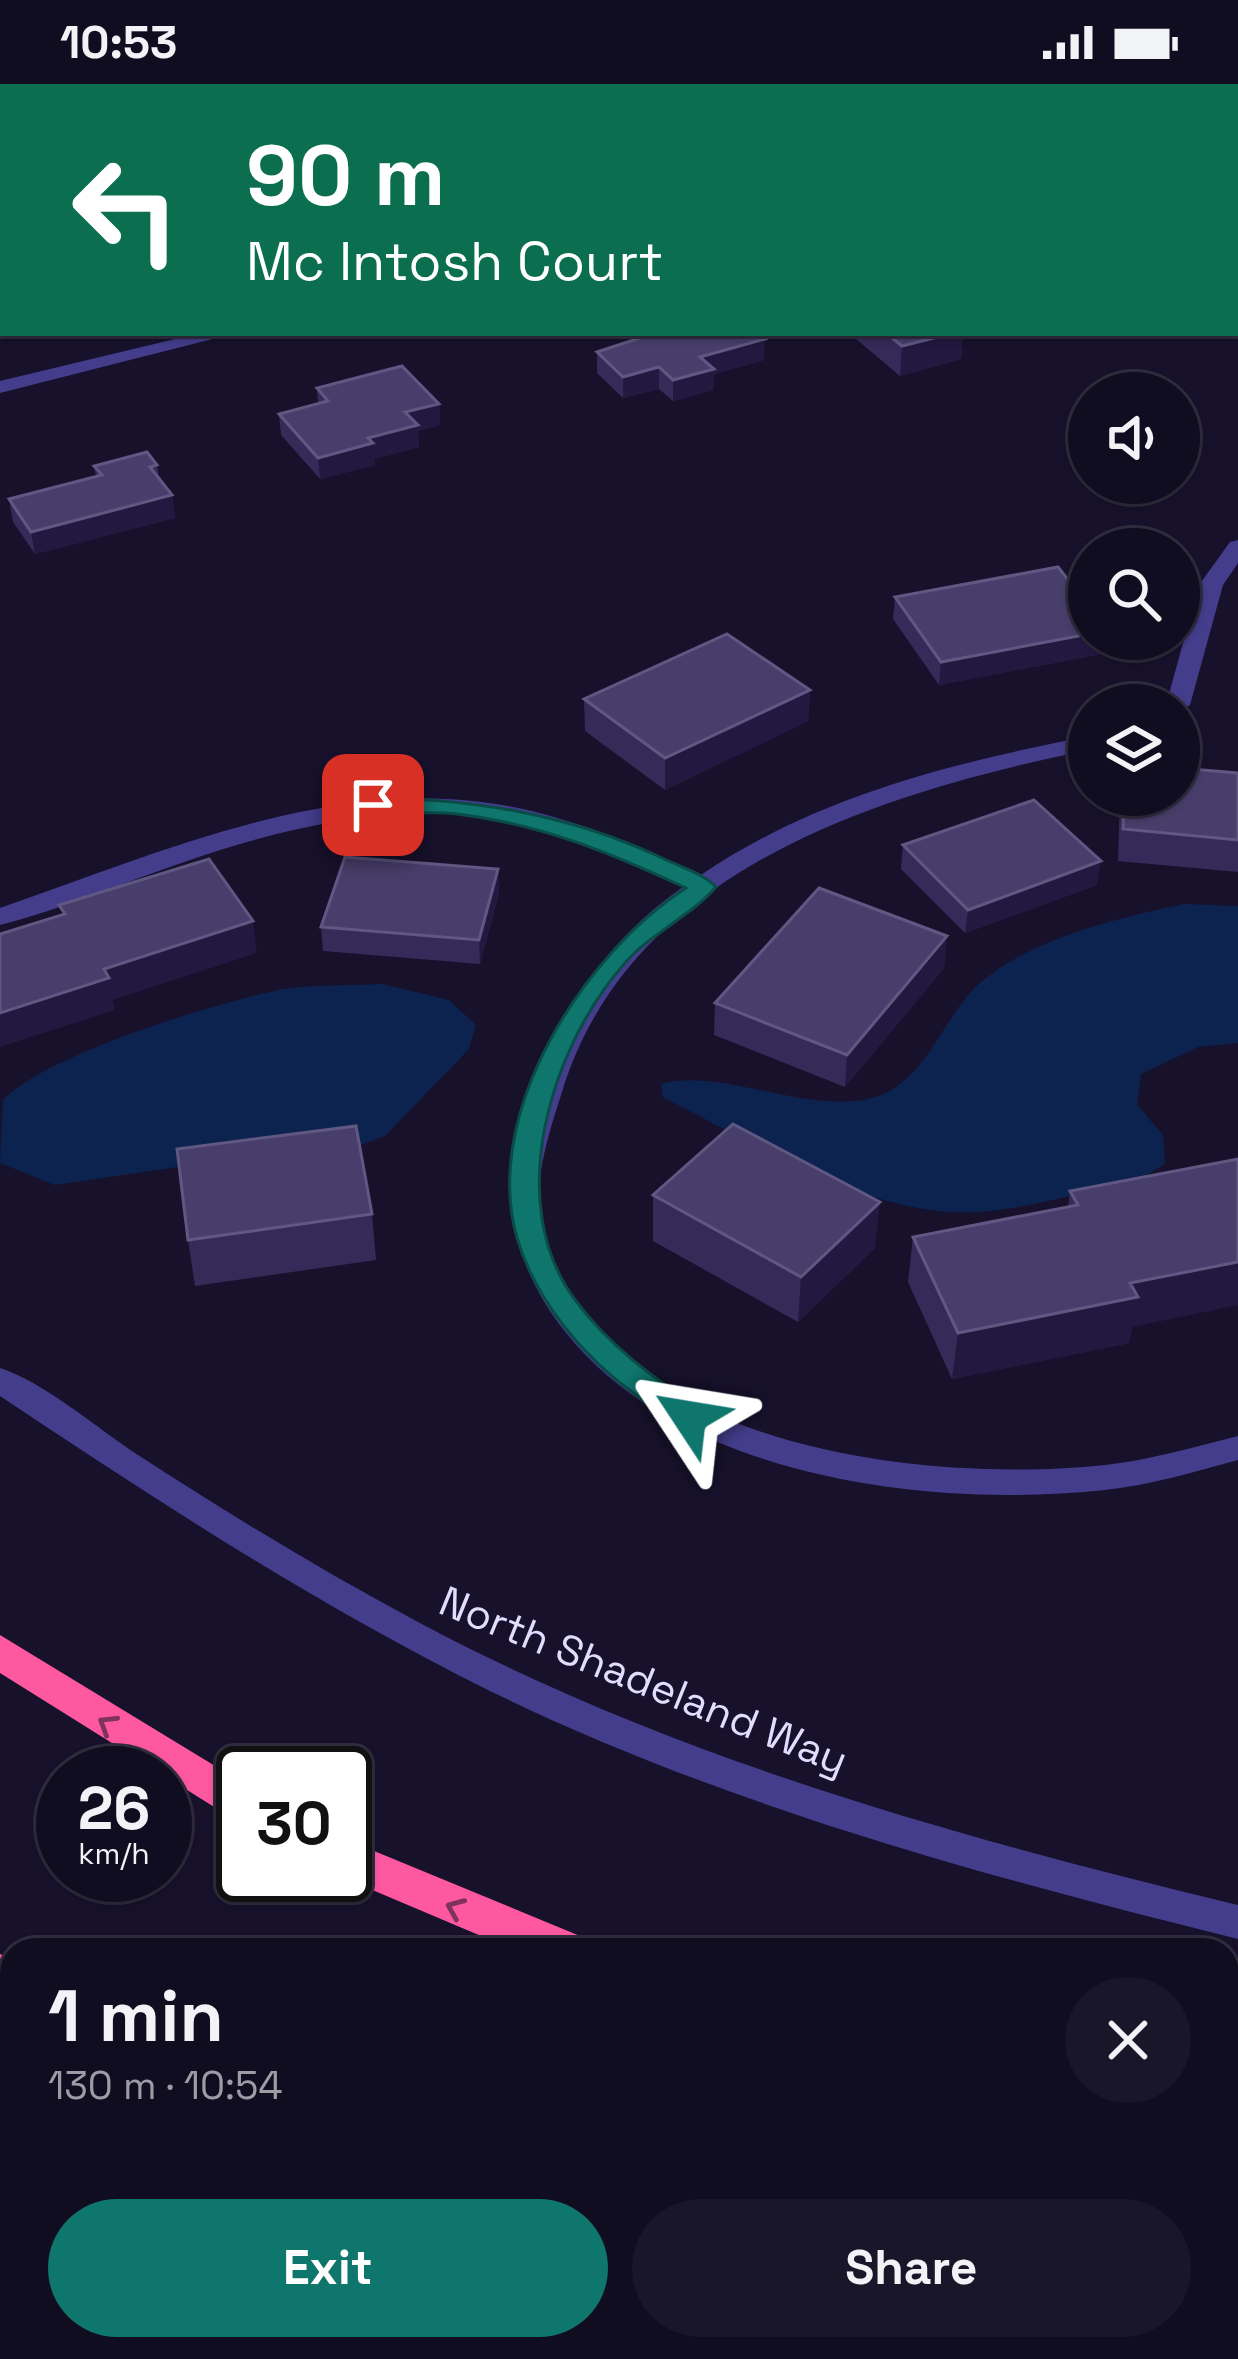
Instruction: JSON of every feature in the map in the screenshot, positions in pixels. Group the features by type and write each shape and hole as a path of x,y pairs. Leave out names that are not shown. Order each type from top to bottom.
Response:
{"highway":[{"path":"0,1652 216,1789"},
{"path":"372,1869 535,1938"}],"street":[{"path":"0,387 213,336"},
{"path":"1184,684 1210,585 1238,547"},
{"path":"1068,747 1000,758 885,792 800,829 665,913 616,958 566,1028 537,1108 526,1172 530,1236 549,1283 595,1346 636,1382 689,1417 777,1451 878,1473 984,1483 1088,1479 1238,1448"},
{"path":"0,917 252,833 373,805 453,806 532,819 604,840 704,887"},
{"name":"North Shadeland Way","path":"0,1380 219,1524 492,1675 663,1747 837,1809 1040,1871 1238,1922"}],"water":[{"path":"1184,904 1238,906 1238,1043 1198,1047 1141,1074 1137,1105 1163,1135 1165,1164 1142,1178 1020,1207 939,1211 898,1204 816,1175 663,1097 661,1084 684,1080 843,1102 888,1092 919,1066 966,997 1001,967 1077,932"},
{"path":"382,984 449,1000 476,1025 469,1049 385,1136 341,1152 191,1165 55,1185 0,1163 3,1100 55,1066 133,1033 250,997 304,987"}],"building":[{"path":"646,336 765,339 700,357 714,369 673,380 659,367 623,377 597,352"},
{"path":"890,336 941,336 902,346"},
{"path":"402,366 439,404 405,412 418,425 368,438 373,443 318,458 279,414 328,401 317,388"},
{"path":"147,452 157,465 150,467 172,495 31,532 9,499 102,475 94,466"},
{"path":"1058,567 1068,580 1068,638 941,662 895,597"},
{"path":"727,634 810,690 665,758 584,699"},
{"path":"1200,770 1238,773 1238,840 1123,829 1123,816 1200,816"},
{"path":"1034,800 1101,861 968,910 903,845"},
{"path":"345,857 498,869 479,940 321,927"},
{"path":"209,859 253,921 104,969 109,978 0,1013 0,934 65,914 59,905"},
{"path":"819,888 947,936 847,1055 715,1003"},
{"path":"733,1124 880,1202 801,1277 653,1195"},
{"path":"356,1126 372,1214 188,1240 177,1149"},
{"path":"1238,1159 1238,1262 1130,1283 1138,1297 958,1333 913,1237 1078,1205 1070,1191"}],"route":[{"path":"373,805 506,812 604,840 704,887 665,913 616,958 566,1028 537,1108 526,1172 530,1236 561,1303 614,1364 689,1417"}]}
